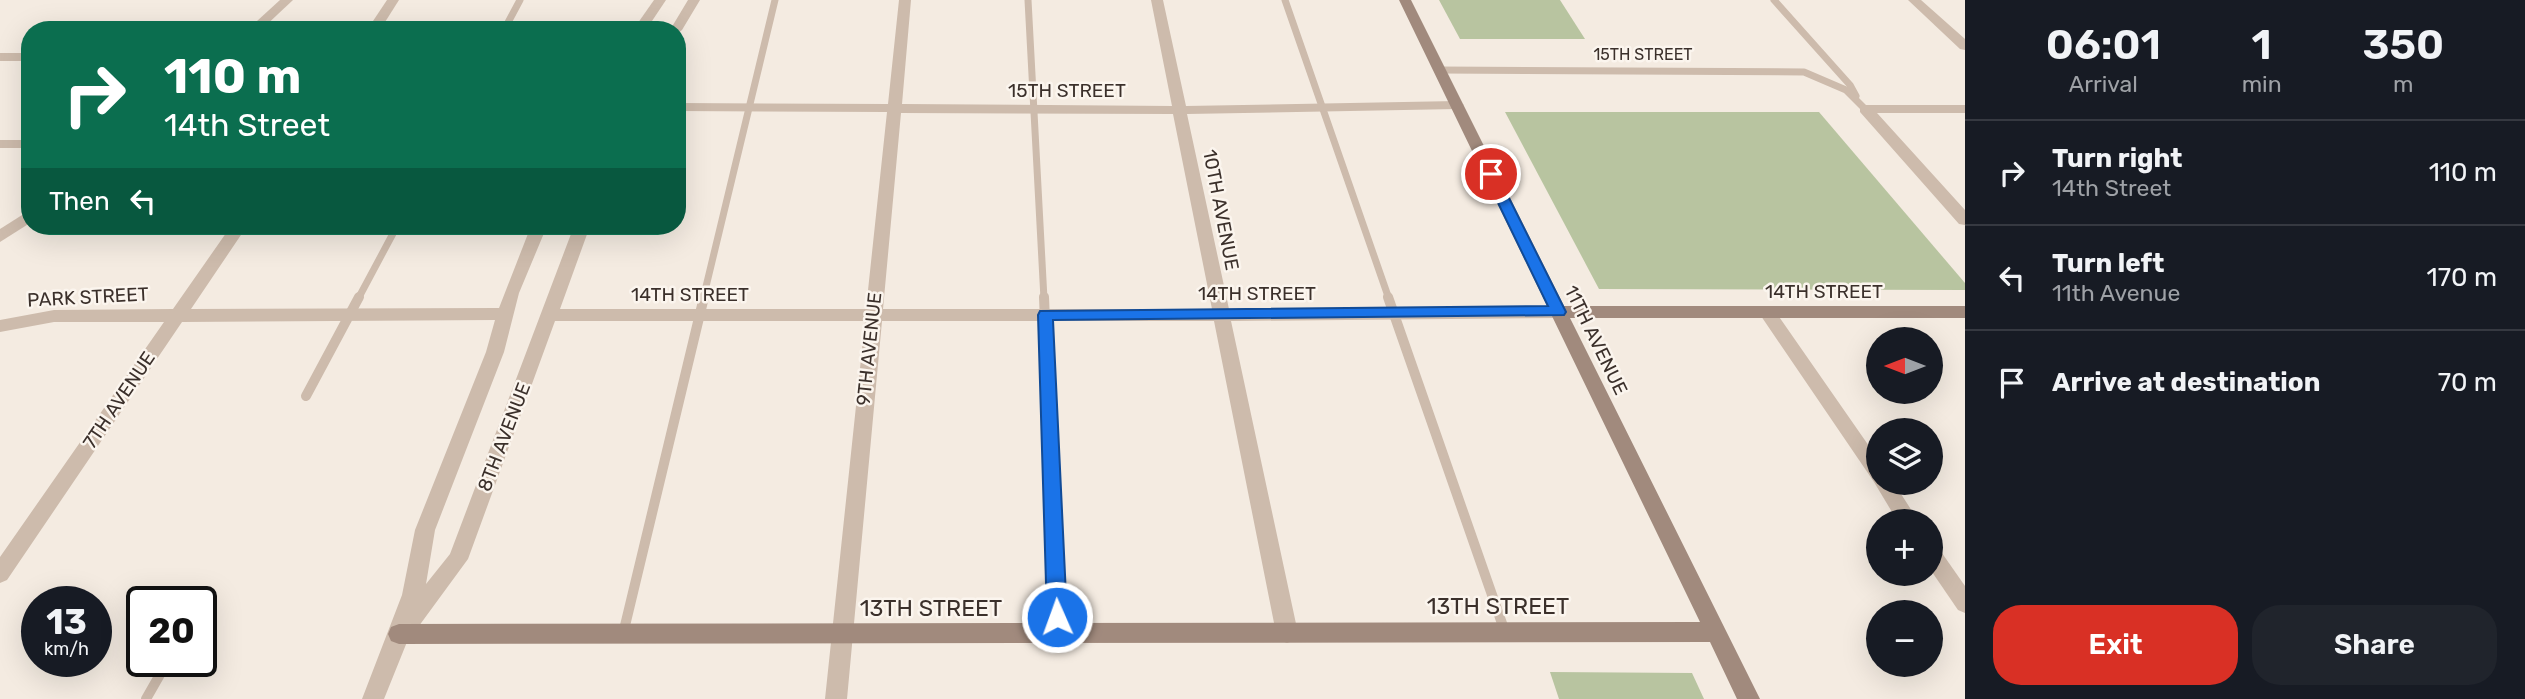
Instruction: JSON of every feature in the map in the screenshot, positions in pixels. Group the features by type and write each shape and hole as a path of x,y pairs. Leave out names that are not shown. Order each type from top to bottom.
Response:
{"street":[{"path":"263,21 287,0"},
{"path":"379,21 393,0"},
{"path":"645,21 660,0"},
{"path":"681,21 694,0"},
{"name":"9TH AVENUE","path":"836,699 905,0"},
{"name":"10TH AVENUE","path":"1157,0 1287,633"},
{"name":"11TH AVENUE","path":"1405,0 1749,699"},
{"path":"1914,0 1965,46"},
{"path":"0,57 21,57"},
{"name":"15TH STREET","path":"686,107 1180,110 1457,105"},
{"path":"1864,109 1965,109"},
{"path":"1864,109 1965,220"},
{"path":"0,144 21,144"},
{"path":"0,237 21,222"},
{"name":"7TH AVENUE","path":"0,574 233,235"},
{"name":"8TH AVENUE","path":"373,699 399,634 422,561 425,530 495,352 511,293 535,235"},
{"name":"8TH AVENUE","path":"399,634 458,559 579,235"},
{"path":"1767,312 1866,457"},
{"name":"14TH STREET","path":"550,315 1965,312"},
{"path":"178,314 505,314"},
{"name":"PARK STREET","path":"0,326 54,316 178,314"},
{"path":"1943,571 1965,603"},
{"name":"13TH STREET","path":"399,634 1716,632"}],"lane":[{"path":"509,21 520,0"},
{"path":"623,634 775,0"},
{"path":"1028,0 1058,634"},
{"path":"1285,0 1505,632"},
{"path":"1774,0 1850,85 1864,109"},
{"name":"15TH STREET","path":"1440,70 1804,72 1846,90 1864,109"},
{"path":"306,396 392,235"},
{"path":"146,699 159,677"}],"green space":[{"path":"1439,0 1560,0 1585,39 1460,39"},
{"path":"1505,112 1819,112 1965,283 1965,290 1599,289"},
{"path":"1550,672 1692,673 1704,699 1559,699"}],"route":[{"path":"1057,617 1045,315 1558,312 1491,174"}]}
